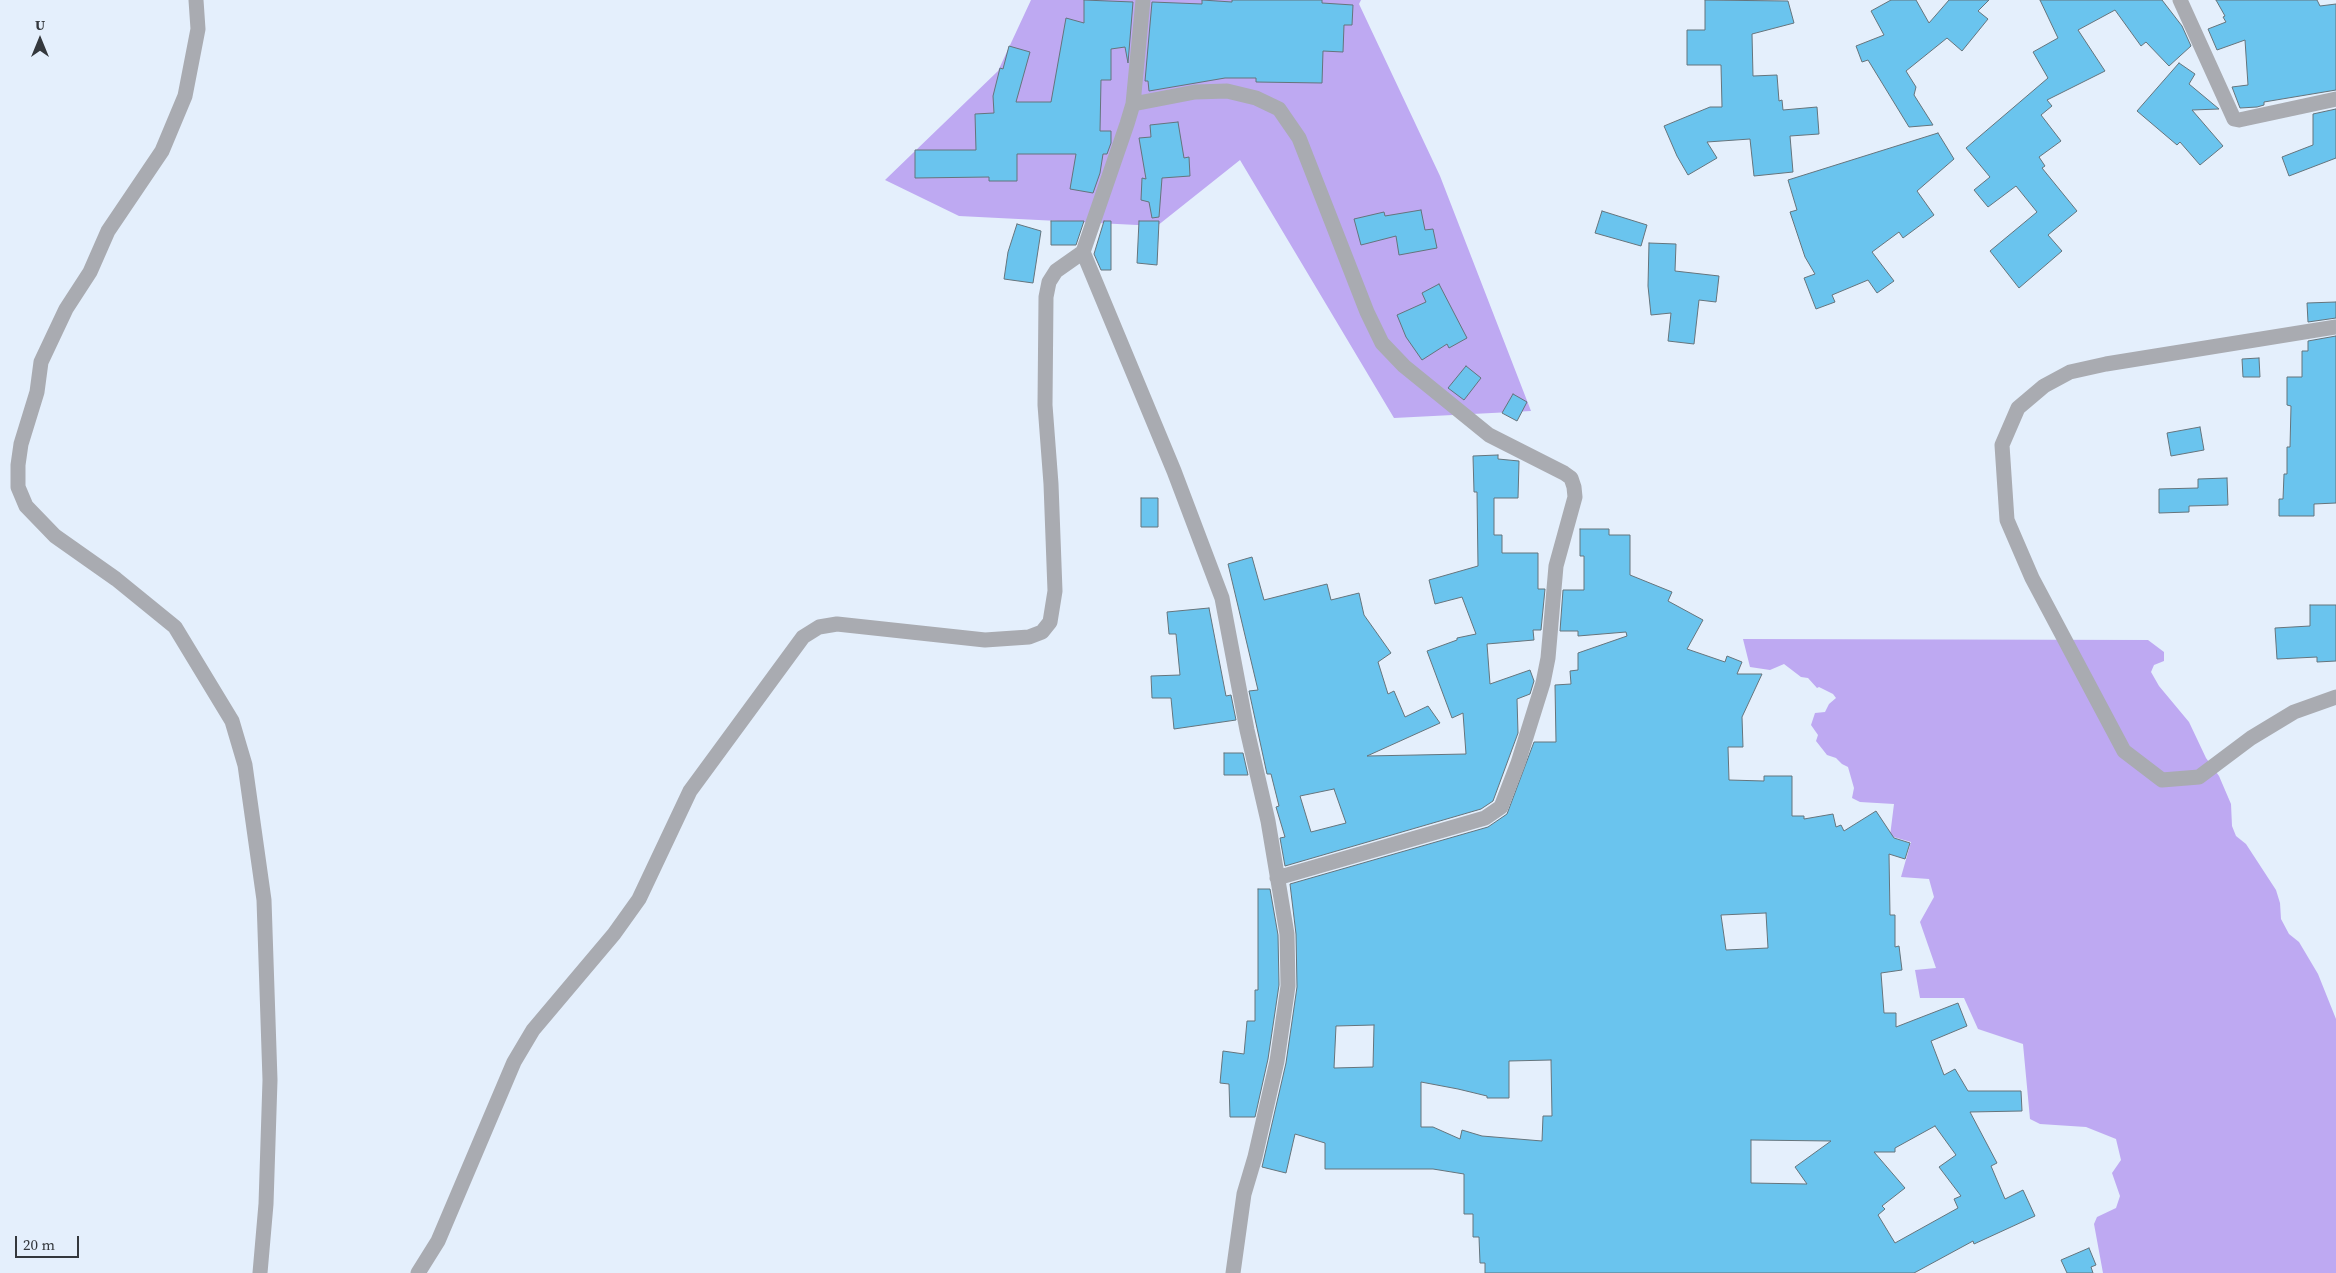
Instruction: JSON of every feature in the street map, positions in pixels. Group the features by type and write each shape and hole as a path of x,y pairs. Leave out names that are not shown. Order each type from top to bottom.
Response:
{"street":[{"path":"196,0 198,29 184,96 162,151 108,231 90,272 66,309 41,362 37,392 21,444 18,465 18,487 26,506 55,536 176,627 232,720 245,765 264,910 270,1080 266,1204 260,1273"},
{"path":"418,1273 438,1241 514,1062 533,1030 614,934 639,899 690,792 803,637 819,627 837,624 985,640 1029,637 1042,632 1050,622 1055,591 1051,484 1045,406 1046,297 1049,282 1056,271 1083,252 1133,104 1143,0"},
{"path":"2180,0 2234,119 2238,120 2336,99"},
{"path":"1133,104 1195,92 1227,91 1256,98 1279,109 1299,138 1382,343 1404,366 1489,435 1564,473 1571,478 1574,486 1574,497 1556,566 1548,658 1543,683 1518,763 1501,807 1485,818 1277,878"},
{"path":"1083,252 1174,471 1222,598 1287,934 1288,986 1277,1061 1255,1157 1244,1194 1234,1273"},
{"path":"2336,327 2106,364 2070,372 2044,386 2018,408 2002,445 2007,520 2032,578 2124,751 2162,780 2199,777 2251,738 2294,712 2336,697"}],"shaded area":[{"path":"1031,0 1361,0 1359,4 1440,176 1531,411 1394,418 1240,160 1157,226 959,216 885,180 998,71"},
{"path":"1743,639 2148,640 2164,652 2164,661 2154,665 2151,672 2159,686 2189,722 2206,758 2219,776 2231,804 2232,826 2236,836 2246,844 2276,890 2280,903 2281,919 2289,934 2299,942 2318,974 2336,1019 2336,1273 2103,1273 2094,1224 2097,1217 2116,1208 2120,1196 2112,1173 2121,1160 2116,1139 2086,1127 2040,1124 2030,1119 2023,1044 1978,1029 1964,998 1920,998 1915,970 1936,968 1920,922 1934,897 1929,879 1901,877 1911,842 1890,836 1894,804 1860,802 1852,798 1854,788 1848,767 1836,758 1827,755 1816,741 1818,735 1811,725 1815,713 1825,712 1829,704 1836,698 1833,694 1819,687 1817,688 1808,678 1801,677 1784,664 1770,670 1750,667"}],"building":[{"path":"1084,0 1133,2 1128,63 1125,47 1111,49 1111,80 1101,80 1100,131 1111,131 1111,143 1107,154 1103,154 1100,173 1093,193 1070,189 1076,154 1017,154 1017,181 989,181 989,177 915,178 915,150 976,150 975,114 994,113 993,96 1000,68 1003,69 1009,46 1030,52 1016,102 1051,102 1066,18 1084,23"},
{"path":"1202,0 1232,2 1232,0 1322,0 1322,3 1353,5 1352,25 1344,25 1343,52 1323,51 1322,83 1256,82 1256,78 1225,78 1149,91 1148,81 1145,81 1152,2 1202,4"},
{"path":"1705,0 1788,1 1794,23 1752,34 1753,76 1777,75 1779,101 1782,100 1783,110 1817,107 1819,134 1790,136 1793,172 1754,176 1750,139 1707,142 1717,158 1688,175 1677,156 1664,126 1710,107 1722,107 1721,65 1687,65 1687,30 1705,30"},
{"path":"1891,0 1916,0 1929,23 1949,0 1989,0 1978,11 1988,19 1962,51 1947,38 1906,71 1916,87 1914,95 1933,125 1909,127 1868,60 1862,62 1856,46 1884,35 1871,11"},
{"path":"2040,0 2162,0 2182,26 2191,46 2169,66 2146,42 2141,46 2115,10 2078,30 2105,71 2047,100 2052,106 2041,115 2061,141 2039,157 2045,166 2042,168 2077,211 2048,235 2062,251 2019,288 1990,251 2037,212 2016,186 1988,207 1974,190 1990,177 1966,148 2048,78 2033,52 2058,38"},
{"path":"2216,0 2317,0 2320,6 2336,4 2336,90 2264,102 2264,105 2257,107 2240,108 2232,87 2248,85 2245,40 2217,50 2208,29 2226,22 2223,17 2225,16"},
{"path":"2179,63 2195,74 2189,84 2219,109 2192,110 2223,146 2200,165 2180,142 2177,145 2137,111"},
{"path":"2336,109 2336,158 2289,176 2282,157 2313,145 2313,114"},
{"path":"1178,122 1184,158 1189,157 1190,176 1162,178 1159,217 1152,218 1149,202 1141,200 1142,178 1146,179 1139,138 1151,137 1150,125"},
{"path":"1938,133 1954,159 1917,191 1934,215 1903,238 1899,232 1872,252 1894,281 1877,293 1868,280 1832,295 1835,302 1816,309 1804,278 1815,274 1805,257 1790,212 1797,210 1788,180"},
{"path":"1421,210 1425,230 1433,229 1437,248 1399,255 1396,236 1361,245 1354,219 1384,212 1385,216"},
{"path":"1602,211 1647,225 1641,246 1595,233"},
{"path":"1051,221 1084,221 1076,245 1051,245"},
{"path":"1104,221 1111,221 1111,270 1101,270 1094,254"},
{"path":"1139,221 1159,221 1157,265 1137,263"},
{"path":"1017,224 1041,231 1033,283 1004,279 1008,252"},
{"path":"1649,243 1676,244 1675,271 1719,276 1716,302 1699,300 1694,344 1668,341 1671,313 1651,315 1648,286"},
{"path":"1439,284 1467,338 1449,348 1447,344 1422,360 1406,337 1397,315 1426,302 1422,293"},
{"path":"2336,302 2336,318 2308,322 2307,303"},
{"path":"2336,336 2336,503 2314,504 2314,516 2279,516 2279,499 2283,499 2284,474 2287,474 2287,447 2290,447 2291,406 2287,405 2287,377 2302,377 2302,351 2308,351 2308,341"},
{"path":"2259,358 2260,377 2243,377 2242,359"},
{"path":"1466,366 1481,378 1464,400 1448,388"},
{"path":"1513,394 1527,402 1517,421 1502,413"},
{"path":"2200,427 2204,450 2171,456 2167,433"},
{"path":"1498,455 1498,459 1519,461 1518,498 1494,498 1494,535 1502,535 1502,553 1538,553 1538,589 1545,589 1541,630 1533,630 1534,640 1487,644 1490,684 1530,670 1534,681 1530,694 1517,699 1518,733 1493,801 1481,809 1285,866 1280,838 1285,837 1276,807 1279,806 1271,774 1267,774 1249,691 1258,690 1228,564 1252,557 1264,600 1327,584 1331,600 1359,593 1364,615 1391,653 1378,662 1388,694 1394,691 1405,717 1428,706 1440,723 1367,756 1466,754 1463,713 1452,718 1427,651 1457,640 1457,638 1476,634 1462,597 1435,604 1429,580 1478,566 1477,492 1474,492 1473,456","holes":["1334,789 1346,823 1311,832 1300,796"]},
{"path":"2227,478 2228,505 2189,506 2189,512 2159,513 2159,489 2198,488 2198,479"},
{"path":"1141,498 1158,498 1158,527 1141,527"},
{"path":"1580,529 1609,529 1609,535 1630,535 1630,575 1672,592 1668,601 1703,620 1687,649 1725,662 1727,656 1742,662 1737,674 1762,674 1742,717 1743,747 1728,747 1729,780 1764,781 1764,776 1792,776 1792,816 1804,816 1804,819 1833,814 1836,827 1841,825 1844,831 1876,811 1894,838 1910,843 1905,859 1889,854 1890,915 1895,915 1895,947 1899,946 1902,970 1881,973 1884,1013 1896,1013 1896,1027 1958,1003 1967,1026 1931,1041 1944,1075 1955,1069 1968,1091 2021,1091 2022,1111 1970,1112 1997,1163 1991,1166 2005,1199 2023,1190 2035,1216 1974,1244 1973,1241 1914,1273 1485,1273 1485,1263 1480,1263 1479,1237 1473,1237 1473,1214 1464,1214 1464,1174 1433,1169 1325,1169 1325,1143 1295,1134 1286,1173 1262,1167 1286,1063 1297,987 1296,934 1290,884 1488,827 1507,814 1534,742 1556,742 1555,685 1571,684 1570,671 1578,670 1578,653 1627,636 1626,632 1578,636 1578,631 1560,631 1563,590 1584,590 1584,556 1580,556","holes":["1766,913 1768,948 1726,950 1721,915","1374,1025 1373,1067 1334,1068 1336,1026","1551,1060 1552,1116 1543,1116 1542,1141 1482,1136 1462,1130 1460,1139 1433,1127 1421,1127 1421,1082 1487,1096 1487,1098 1509,1098 1509,1061","1935,1126 1956,1155 1939,1167 1961,1196 1954,1199 1958,1208 1895,1243 1878,1215 1885,1209 1882,1206 1905,1188 1874,1152 1895,1152 1895,1148","1751,1140 1831,1141 1795,1167 1807,1184 1751,1183"]},
{"path":"2310,605 2336,605 2336,661 2317,662 2317,657 2277,659 2275,628 2310,626"},
{"path":"1209,608 1226,696 1231,695 1236,720 1174,729 1171,698 1152,698 1151,676 1180,675 1176,634 1169,634 1167,612"},
{"path":"1224,753 1243,753 1248,775 1224,775"},
{"path":"1258,889 1270,889 1278,935 1279,985 1268,1059 1255,1117 1230,1117 1229,1084 1220,1083 1223,1051 1244,1054 1247,1021 1255,1021 1255,990 1258,990"},
{"path":"2089,1248 2096,1265 2091,1267 2093,1273 2067,1273 2061,1260"}]}
